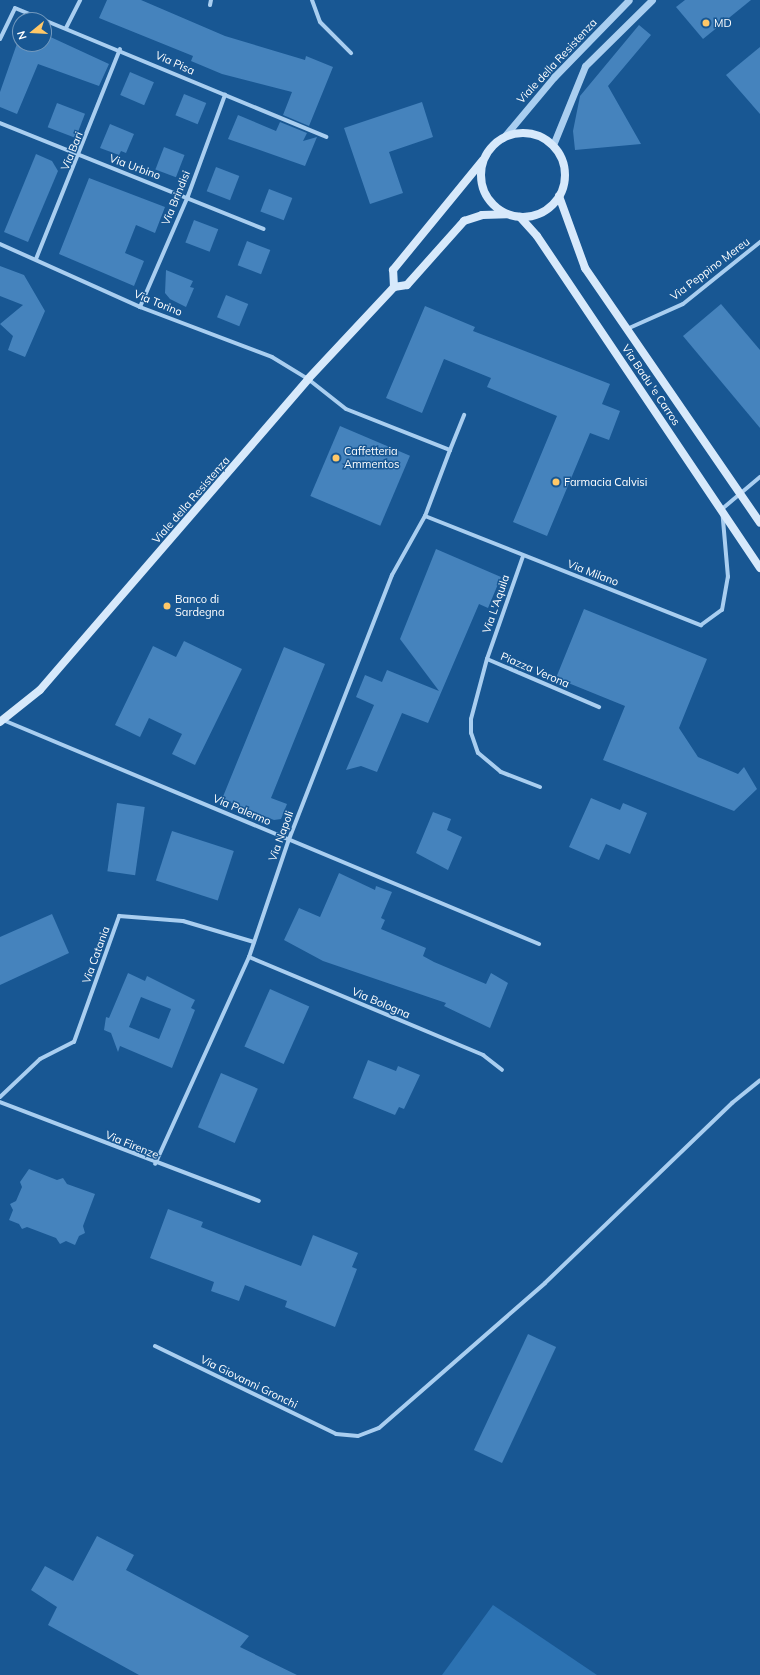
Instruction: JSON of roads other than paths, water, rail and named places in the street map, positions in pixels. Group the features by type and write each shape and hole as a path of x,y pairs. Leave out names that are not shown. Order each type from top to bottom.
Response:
{"main road":[{"path":"394,287 393,270 484,158 503,138 529,133 553,145 565,170 559,196 543,212 520,217 507,214 487,197 482,178 484,158"},
{"name":"Via Badu 'e Carros","path":"559,196 585,268 760,523"},
{"name":"Viale della Resistenza","path":"2,721 40,690 308,379 394,287 407,285 464,221 507,214"},
{"name":"Via Badu 'e Carros","path":"520,217 541,242 722,509 760,568"}],"street":[{"path":"66,28 80,0"},
{"path":"312,0 320,22 351,53"},
{"name":"Viale della Resistenza","path":"503,138 554,77 629,0"},
{"path":"553,145 585,66 652,0"},
{"name":"Via Pisa","path":"0,40 15,8 120,49 326,137"},
{"name":"Via Bari","path":"36,259 80,156 120,49"},
{"name":"Via Brindisi","path":"140,307 188,196 225,95"},
{"name":"Via Urbino","path":"0,123 80,156 188,196 264,228"},
{"name":"Via Peppino Mereu","path":"627,329 683,304 760,242"},
{"name":"Via Torino","path":"0,244 140,307 272,358 308,379"},
{"path":"308,379 346,409 450,450"},
{"path":"425,516 464,416"},
{"path":"722,509 739,493 760,477"},
{"name":"Via Milano","path":"425,516 523,556 701,625 722,610 728,577 722,509"},
{"name":"Via Napoli","path":"155,1164 249,958 289,839 392,575 425,516"},
{"name":"Via L'Aquila","path":"487,659 523,556"},
{"name":"Piazza Verona","path":"540,787 501,772 478,753 471,734 471,719 487,659 599,707"},
{"name":"Via Palermo","path":"2,721 540,944"},
{"name":"Via Catania","path":"0,1097 40,1059 74,1042 120,916 183,921 254,942"},
{"name":"Via Bologna","path":"249,958 483,1055 502,1070"},
{"name":"Via Giovanni Gronchi","path":"155,1346 336,1434 358,1436 379,1428 400,1413 545,1283 732,1103 760,1080"},
{"name":"Via Firenze","path":"0,1102 155,1164 259,1201"}],"place":[{"name":"MD","path":"706,23"},
{"name":"Caffetteria Ammentos","path":"336,458"},
{"name":"Farmacia Calvisi","path":"556,482"},
{"name":"Banco di Sardegna","path":"167,606"}]}
